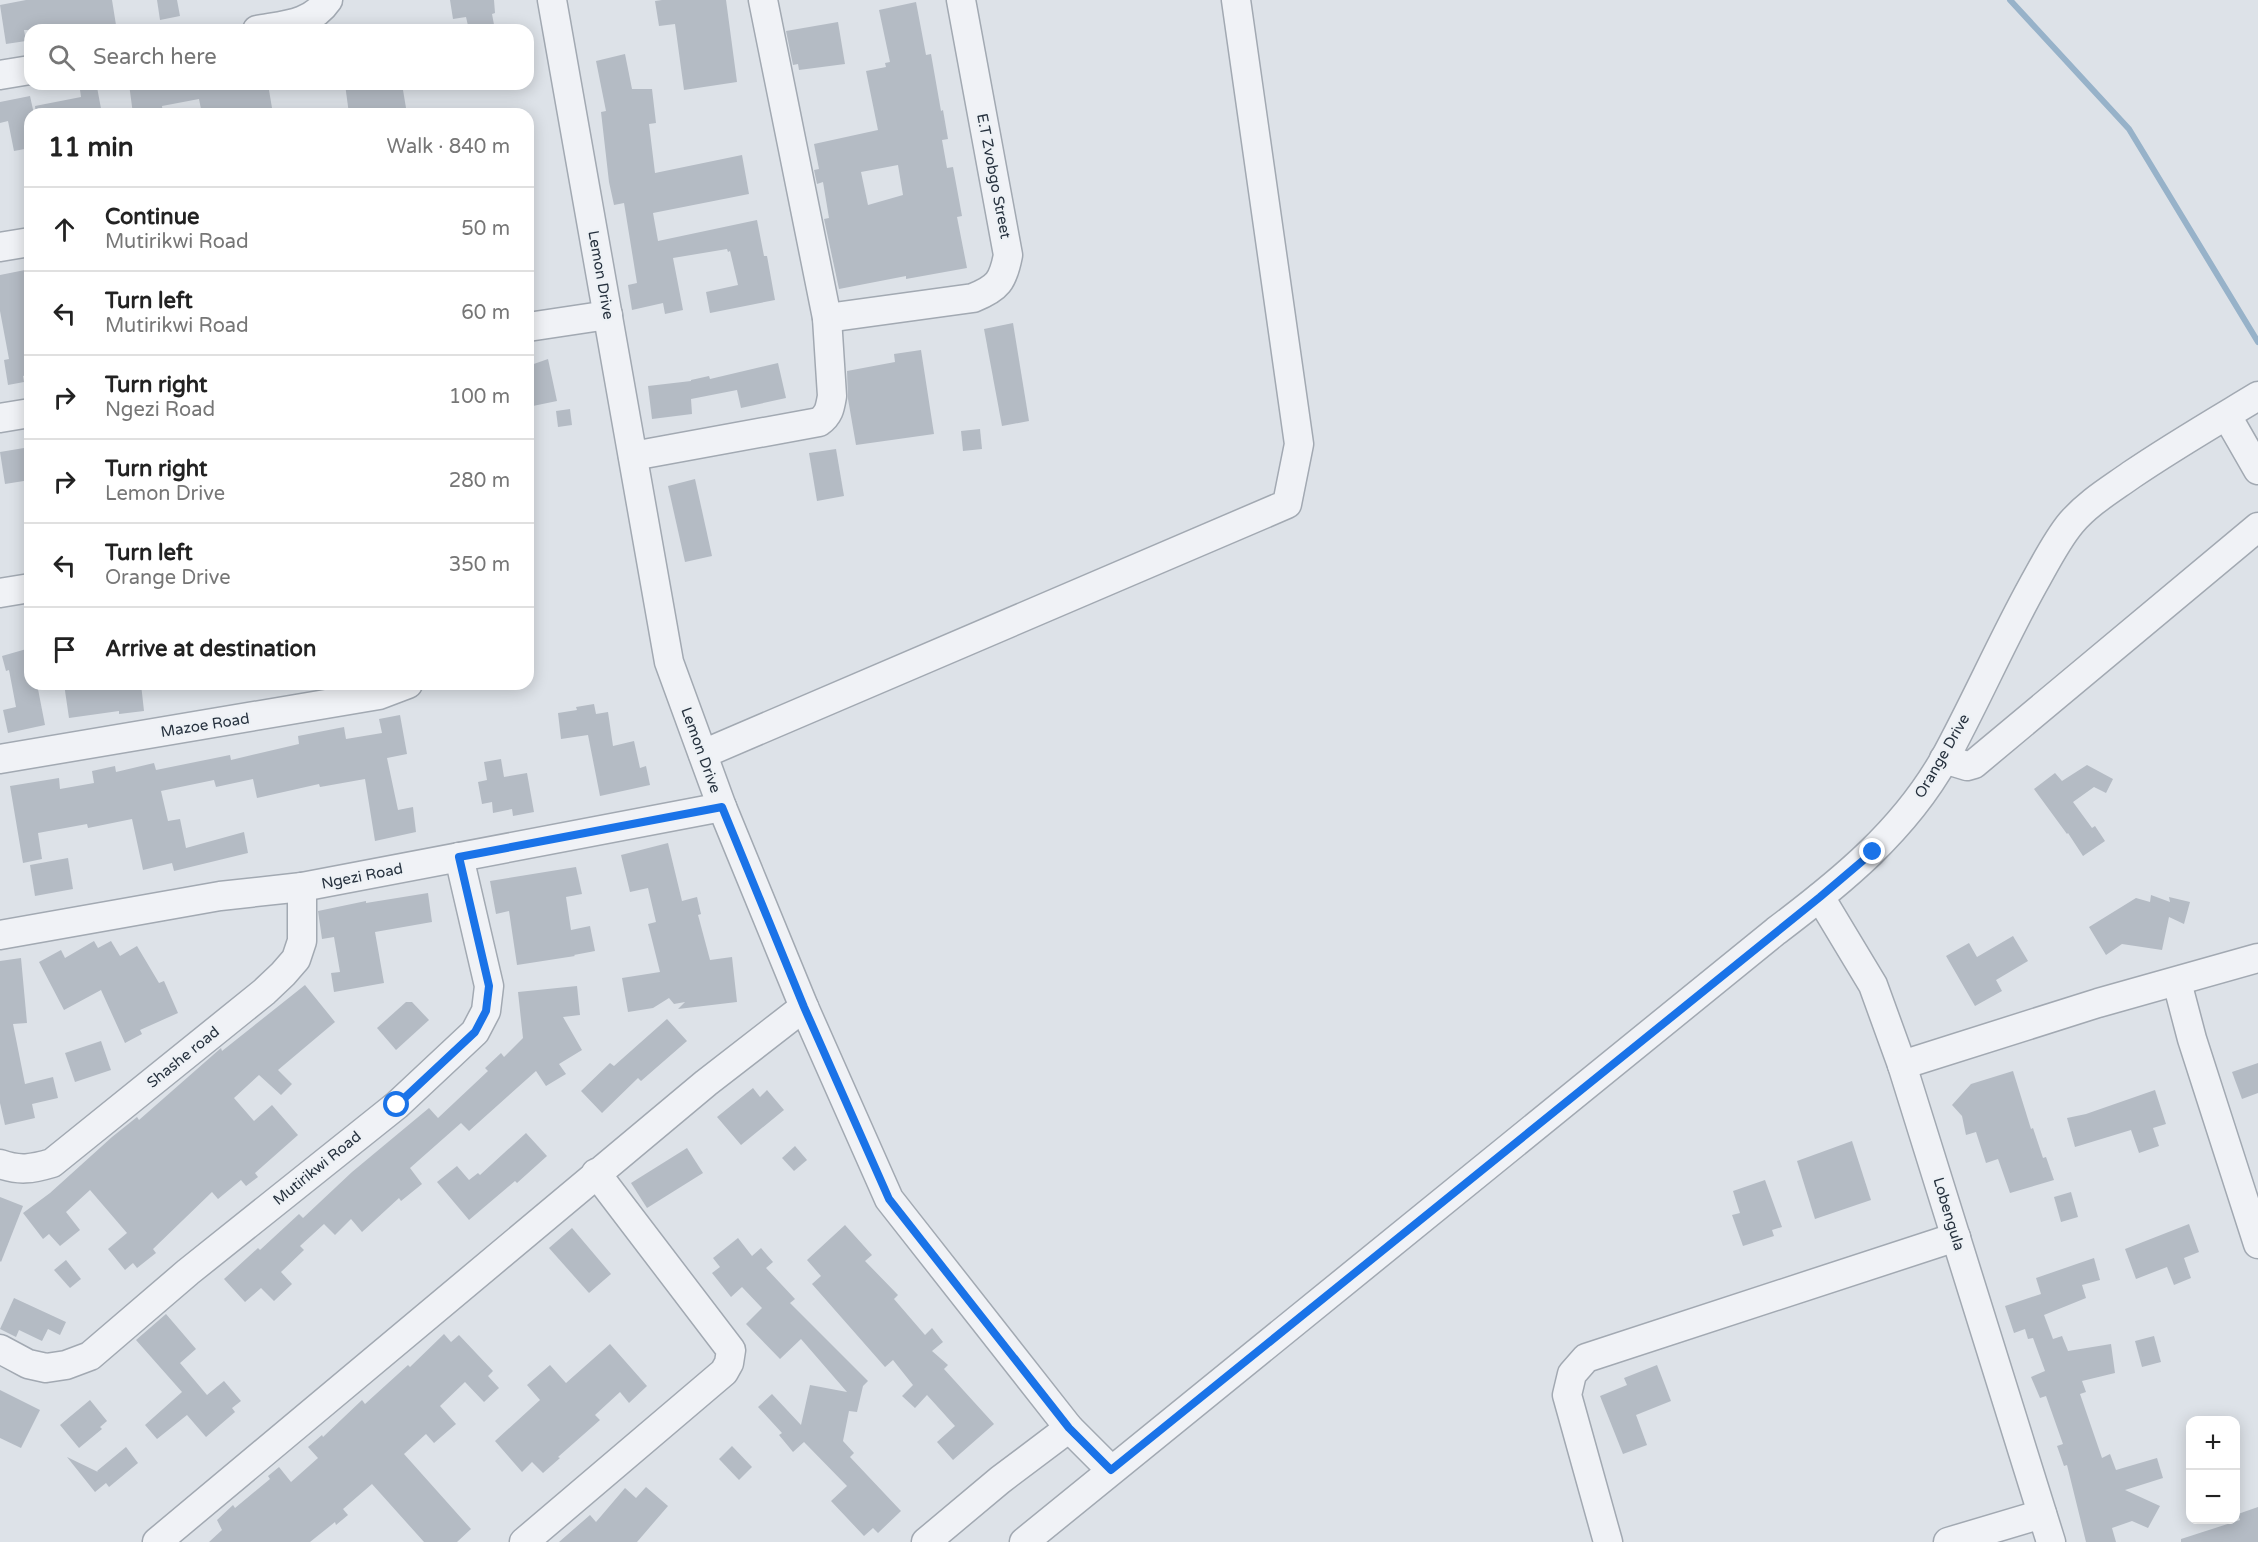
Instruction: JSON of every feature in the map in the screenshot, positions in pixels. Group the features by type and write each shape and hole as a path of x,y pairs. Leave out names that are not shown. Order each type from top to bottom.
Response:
{"street":[{"path":"285,24 309,19 328,0"},
{"name":"Lemon Drive","path":"552,0 669,662 722,807 804,1007 889,1199 1069,1428 1111,1470"},
{"path":"633,456 819,422 826,417 830,408 832,396 827,318 763,0"},
{"name":"E.T Zvobgo Street","path":"827,318 973,298 988,292 1000,282 1005,272 1008,255 961,0"},
{"path":"703,754 1287,504 1299,444 1236,0"},
{"path":"0,75 24,71"},
{"path":"0,248 24,243"},
{"path":"534,326 608,315"},
{"name":"Orange Drive","path":"1024,1542 1873,852 1912,809 1944,759 2025,599 2055,546 2070,525 2081,512 2147,464 2257,397"},
{"path":"0,418 24,414"},
{"path":"2227,416 2258,470"},
{"path":"1944,759 1967,766 1974,764 2258,527"},
{"path":"0,593 24,589"},
{"name":"Mazoe Road","path":"0,759 379,695 392,690"},
{"name":"Ngezi Road","path":"0,935 220,896 302,887 722,807"},
{"name":"Mutirikwi Road","path":"0,1349 28,1364 46,1368 66,1365 90,1356 188,1272 397,1105 475,1032 486,1011 489,986 459,857"},
{"name":"Shashe road","path":"0,1164 13,1169 29,1170 52,1163 264,992 296,958 302,941 302,887"},
{"name":"Lobengula","path":"1820,897 1873,985 1902,1065 2051,1542"},
{"path":"1902,1065 2098,1003 2258,958"},
{"path":"2177,982 2192,1039 2258,1244"},
{"path":"172,1537 596,1173 804,1007"},
{"path":"524,1542 724,1372 729,1363 731,1350 596,1173"},
{"path":"1608,1542 1567,1395 1572,1374 1586,1358 1956,1237"},
{"path":"926,1542 1000,1480 1069,1428"},
{"path":"1948,1542 2042,1514"}],"building":[{"path":"26,0 112,0 116,24 24,24 24,41 6,44 0,5"},
{"path":"157,0 177,0 180,16 160,20"},
{"path":"450,0 494,0 495,13 492,14 494,24 468,24 466,17 453,19"},
{"path":"726,0 737,82 684,90 675,24 659,26 655,1"},
{"path":"916,2 926,55 931,54 941,111 943,110 948,139 942,140 947,168 953,167 962,216 957,217 967,268 906,279 906,276 839,289 824,219 829,218 823,182 817,184 814,170 819,169 814,144 878,130 866,71 886,67 885,63 890,62 879,10","holes":["898,165 903,195 868,205 861,172"]},
{"path":"838,22 845,64 799,70 798,64 793,65 786,31"},
{"path":"625,54 632,89 652,89 656,123 649,124 655,173 742,155 749,194 653,213 658,241 757,220 764,256 767,256 775,300 710,313 706,292 738,285 730,251 728,252 727,249 673,258 683,310 665,314 663,303 632,310 628,285 637,283 624,203 614,205 609,182 601,112 606,111 596,61"},
{"path":"80,90 98,90 101,108 35,108 35,106 81,97"},
{"path":"130,90 269,90 272,108 201,108 199,99 162,106 162,108 132,108"},
{"path":"346,90 403,90 406,108 348,108"},
{"path":"30,96 33,108 24,108 24,149 14,151 8,121 0,123 0,102"},
{"path":"24,270 24,382 8,385 4,360 9,359 0,311 0,275"},
{"path":"1013,323 1029,421 1002,426 984,329"},
{"path":"921,350 934,434 856,445 848,399 847,371 895,362 894,354"},
{"path":"548,359 557,401 534,406 534,364"},
{"path":"778,363 786,398 741,408 737,390 691,399 692,414 652,419 648,386 691,381 709,376 710,379"},
{"path":"570,409 572,425 558,427 556,411"},
{"path":"980,429 982,449 963,451 961,431"},
{"path":"24,448 24,481 5,484 0,452"},
{"path":"836,449 844,496 817,501 809,453"},
{"path":"695,479 712,556 685,562 668,486"},
{"path":"24,650 24,690 38,690 45,725 8,733 3,710 16,707 9,670 6,671 2,656"},
{"path":"65,690 142,690 144,711 119,714 119,711 69,718"},
{"path":"594,704 596,714 608,712 613,746 634,741 640,768 646,766 650,785 600,796 588,735 561,739 558,713"},
{"path":"400,715 407,754 387,758 398,810 413,807 416,832 375,841 365,779 320,787 319,784 257,798 253,779 216,787 214,780 161,791 168,821 180,819 186,848 244,832 248,853 174,871 172,863 143,870 132,819 88,828 87,824 38,833 42,859 23,863 10,786 59,778 60,789 94,783 92,771 115,766 116,772 154,763 156,770 230,755 231,760 299,744 298,736 344,727 346,739 382,733 379,719"},
{"path":"501,759 504,777 527,773 534,812 513,816 512,809 493,813 492,802 482,804 478,782 487,780 484,762"},
{"path":"2087,765 2113,779 2106,793 2094,787 2073,802 2092,828 2095,826 2105,841 2083,856 2034,789 2055,773 2062,781"},
{"path":"668,843 682,901 697,897 701,914 698,915 710,960 732,957 737,1002 678,1009 685,1002 674,1004 669,998 653,1008 628,1012 622,978 660,972 648,924 656,922 648,888 630,892 621,855"},
{"path":"68,858 73,889 35,896 30,865"},
{"path":"576,867 582,894 566,897 571,930 590,926 595,951 517,965 509,911 496,914 490,881"},
{"path":"428,893 432,922 375,932 384,983 334,992 331,973 340,972 334,937 322,939 318,911 366,901 366,903"},
{"path":"2151,895 2170,902 2169,897 2190,902 2184,924 2169,917 2162,950 2122,944 2106,955 2089,927 2136,898 2150,902"},
{"path":"2013,936 2028,961 1996,980 2002,991 1975,1006 1946,956 1969,943 1977,957"},
{"path":"94,941 98,948 111,941 120,956 137,946 159,983 164,981 178,1013 140,1030 142,1034 125,1043 101,990 64,1010 39,962 61,950 65,958"},
{"path":"21,958 27,1023 13,1024 25,1084 53,1077 58,1098 32,1104 35,1118 5,1125 0,1103 0,961"},
{"path":"305,985 335,1022 278,1070 292,1084 281,1095 259,1075 234,1098 254,1121 272,1105 298,1135 255,1173 258,1177 246,1186 241,1180 218,1199 212,1192 153,1249 156,1253 137,1268 133,1263 125,1270 108,1249 127,1233 90,1190 66,1212 80,1230 60,1246 49,1234 43,1239 23,1213 50,1193 112,1137 137,1117 139,1120 221,1048 222,1051"},
{"path":"577,986 580,1015 563,1017 582,1050 559,1064 566,1074 546,1086 536,1071 469,1131 461,1123 410,1168 422,1184 401,1201 399,1198 362,1232 351,1219 335,1235 324,1224 300,1246 304,1250 281,1272 292,1284 274,1301 261,1288 245,1302 224,1279 299,1214 303,1218 352,1172 429,1108 438,1118 488,1071 485,1068 501,1053 504,1057 523,1038 518,992"},
{"path":"406,1002 412,1002 429,1020 396,1050 377,1028"},
{"path":"667,1019 687,1041 641,1081 638,1078 602,1113 581,1091 610,1063 614,1066"},
{"path":"101,1041 111,1070 75,1082 65,1053"},
{"path":"2258,1063 2258,1093 2242,1099 2232,1072"},
{"path":"2013,1071 2031,1129 2033,1128 2043,1158 2046,1157 2054,1180 2010,1193 1998,1159 1986,1163 1976,1132 1966,1135 1962,1116 1952,1105 1971,1084"},
{"path":"753,1088 760,1097 767,1090 784,1110 741,1145 717,1117"},
{"path":"2155,1090 2166,1124 2153,1128 2159,1146 2139,1153 2131,1130 2075,1147 2067,1118 2086,1114"},
{"path":"526,1133 547,1156 517,1183 515,1181 469,1220 437,1182 457,1166 469,1180 478,1173 480,1175"},
{"path":"1852,1141 1871,1200 1815,1219 1797,1161"},
{"path":"795,1146 807,1160 794,1171 782,1158"},
{"path":"687,1148 703,1173 647,1208 631,1183"},
{"path":"1765,1180 1782,1227 1772,1230 1774,1236 1743,1246 1732,1215 1740,1213 1733,1191"},
{"path":"2071,1192 2078,1217 2061,1222 2054,1197"},
{"path":"0,1197 23,1206 1,1262 0,1261"},
{"path":"2189,1224 2199,1252 2184,1258 2191,1278 2174,1285 2167,1267 2136,1279 2125,1249"},
{"path":"845,1225 872,1255 865,1261 898,1295 894,1299 925,1335 932,1328 943,1342 932,1351 948,1365 944,1369 994,1424 953,1460 937,1442 955,1426 927,1395 915,1408 902,1396 913,1385 893,1360 885,1367 812,1284 821,1276 807,1260"},
{"path":"572,1228 611,1274 589,1293 549,1248"},
{"path":"738,1238 752,1256 761,1248 773,1262 766,1268 795,1299 790,1303 868,1381 863,1386 857,1412 849,1411 843,1441 854,1453 850,1457 901,1511 878,1533 873,1528 864,1536 831,1501 847,1486 804,1442 793,1452 779,1435 782,1433 758,1407 772,1394 801,1425 810,1385 847,1392 801,1339 780,1359 746,1324 762,1308 742,1287 731,1297 712,1273 720,1267 713,1258"},
{"path":"2094,1258 2100,1280 2082,1285 2086,1298 2044,1315 2053,1339 2062,1336 2068,1351 2111,1344 2115,1373 2082,1381 2086,1392 2080,1394 2102,1458 2110,1454 2116,1470 2157,1458 2163,1478 2125,1490 2160,1506 2148,1528 2132,1521 2112,1528 2116,1542 2086,1542 2067,1465 2064,1466 2057,1446 2063,1444 2046,1396 2040,1398 2031,1377 2045,1371 2033,1338 2028,1339 2025,1329 2014,1333 2005,1306 2041,1294 2036,1278"},
{"path":"66,1260 81,1279 70,1288 54,1270"},
{"path":"14,1298 66,1322 60,1335 48,1329 42,1341 19,1330 16,1337 0,1329"},
{"path":"166,1314 196,1349 180,1363 207,1395 224,1381 241,1401 232,1408 235,1412 206,1437 187,1415 157,1439 145,1425 182,1392 136,1340"},
{"path":"444,1334 451,1342 459,1335 493,1371 488,1376 499,1388 484,1402 465,1382 440,1406 456,1424 434,1443 426,1434 404,1454 471,1529 457,1542 424,1542 372,1484 343,1509 348,1515 336,1525 335,1522 310,1542 209,1542 222,1530 217,1520 233,1505 235,1508 270,1479 268,1476 279,1467 291,1482 318,1458 308,1447 322,1435 323,1437 362,1400 365,1404 408,1365 410,1367"},
{"path":"2154,1336 2161,1362 2142,1367 2135,1341"},
{"path":"610,1344 647,1386 629,1403 620,1392 595,1415 600,1420 543,1473 532,1462 522,1472 495,1441 540,1400 527,1385 550,1365 566,1383"},
{"path":"1657,1365 1671,1401 1636,1415 1647,1445 1623,1454 1600,1396 1627,1385 1624,1378"},
{"path":"0,1390 40,1410 21,1448 0,1438"},
{"path":"90,1400 107,1421 100,1427 102,1429 79,1448 60,1425"},
{"path":"732,1446 752,1467 739,1480 719,1459"},
{"path":"126,1447 138,1463 109,1487 106,1483 95,1492 67,1457 98,1472"},
{"path":"646,1487 668,1506 637,1542 559,1542 590,1515 596,1522 625,1488 636,1498"},
{"path":"2258,1507 2258,1542 2181,1542 2181,1539 2228,1524 2240,1524 2240,1513"}],"waterway":[{"path":"2010,0 2129,129 2258,342"}],"route":[{"path":"397,1105 475,1032 482,1023 486,1011 489,986 459,857 722,807 804,1007 889,1199 1069,1428 1111,1470 1873,852"}]}
